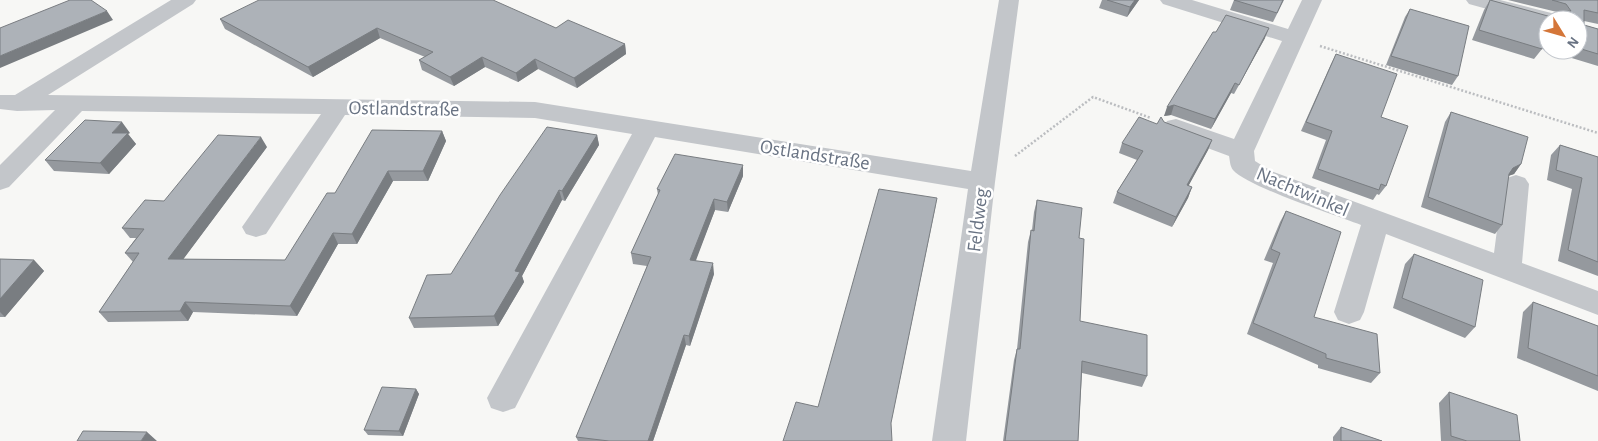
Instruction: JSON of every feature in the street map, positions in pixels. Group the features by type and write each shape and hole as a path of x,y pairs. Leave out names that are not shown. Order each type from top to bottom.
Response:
{"street":[{"name":"Ostlandstraße","path":"8,103 186,0"},
{"name":"Feldweg","path":"949,441 982,182 1008,0"},
{"path":"1170,0 1294,38"},
{"name":"Nachtwinkel","path":"1312,0 1241,150 1243,165 1262,177 1598,303"},
{"path":"1476,0 1538,17"},
{"name":"Ostlandstraße","path":"8,103 535,110 982,182"},
{"path":"0,181 75,104"},
{"name":"Ostlandstraße","path":"256,227 338,107"},
{"name":"Nachtwinkel","path":"1170,125 1241,150"},
{"path":"503,398 648,127"},
{"path":"1507,270 1516,184"},
{"path":"1349,312 1376,221"}],"path":[{"path":"1294,38 1598,134"},
{"path":"982,182 1093,97 1170,125"}],"building":[{"path":"70,0 91,0 107,11 0,56 0,28"},
{"path":"259,0 493,0 556,28 568,20 625,44 574,78 535,59 516,73 482,57 450,77 419,60 433,52 377,28 308,67 220,19"},
{"path":"1107,0 1135,0 1130,7"},
{"path":"1234,0 1283,0 1277,13"},
{"path":"1490,0 1538,13 1538,48 1479,30"},
{"path":"1552,0 1598,0 1598,13 1588,10 1570,10 1566,4"},
{"path":"1410,9 1469,26 1458,76 1391,56"},
{"path":"1226,15 1269,28 1239,85 1235,83 1215,119 1174,105 1167,107 1213,32 1216,32"},
{"path":"1588,26 1598,29 1598,54 1588,51"},
{"path":"1336,54 1397,74 1381,117 1408,126 1386,186 1381,184 1379,190 1318,169 1332,131 1306,122"},
{"path":"1451,112 1528,137 1521,164 1513,168 1509,174 1502,225 1428,197"},
{"path":"1139,117 1157,124 1161,117 1164,122 1212,140 1187,185 1192,187 1176,217 1117,192 1143,151 1122,143"},
{"path":"85,120 122,122 112,133 128,133 100,163 45,160"},
{"path":"547,127 597,135 562,191 559,190 515,271 520,272 494,316 409,318 427,275 451,274 500,195"},
{"path":"372,130 442,131 423,171 388,171 352,234 333,233 290,306 185,302 180,311 99,312 139,253 125,253 144,229 122,228 145,200 164,201 218,135 261,137 168,259 285,260 327,193 335,193"},
{"path":"1560,145 1598,157 1598,262 1568,250 1582,178 1556,170"},
{"path":"675,154 743,165 727,202 714,199 690,260 713,263 689,336 684,335 648,441 609,441 576,437 651,257 631,253 660,190 657,189"},
{"path":"879,189 937,198 891,423 892,441 783,441 796,402 818,407"},
{"path":"1037,200 1082,208 1079,238 1084,239 1080,321 1147,335 1147,376 1082,361 1078,441 1005,441 1017,349 1020,349 1031,230 1034,231"},
{"path":"1286,211 1341,232 1314,317 1377,334 1380,373 1326,358 1326,354 1253,323 1280,253 1271,249"},
{"path":"1414,254 1483,280 1475,327 1402,298"},
{"path":"0,259 34,260 0,299"},
{"path":"1533,302 1598,326 1598,376 1528,348"},
{"path":"382,387 416,389 399,431 364,430"},
{"path":"1449,392 1517,415 1520,441 1467,441 1451,436"},
{"path":"1341,427 1382,441 1341,441"},
{"path":"83,431 147,432 141,441 77,441"}]}
